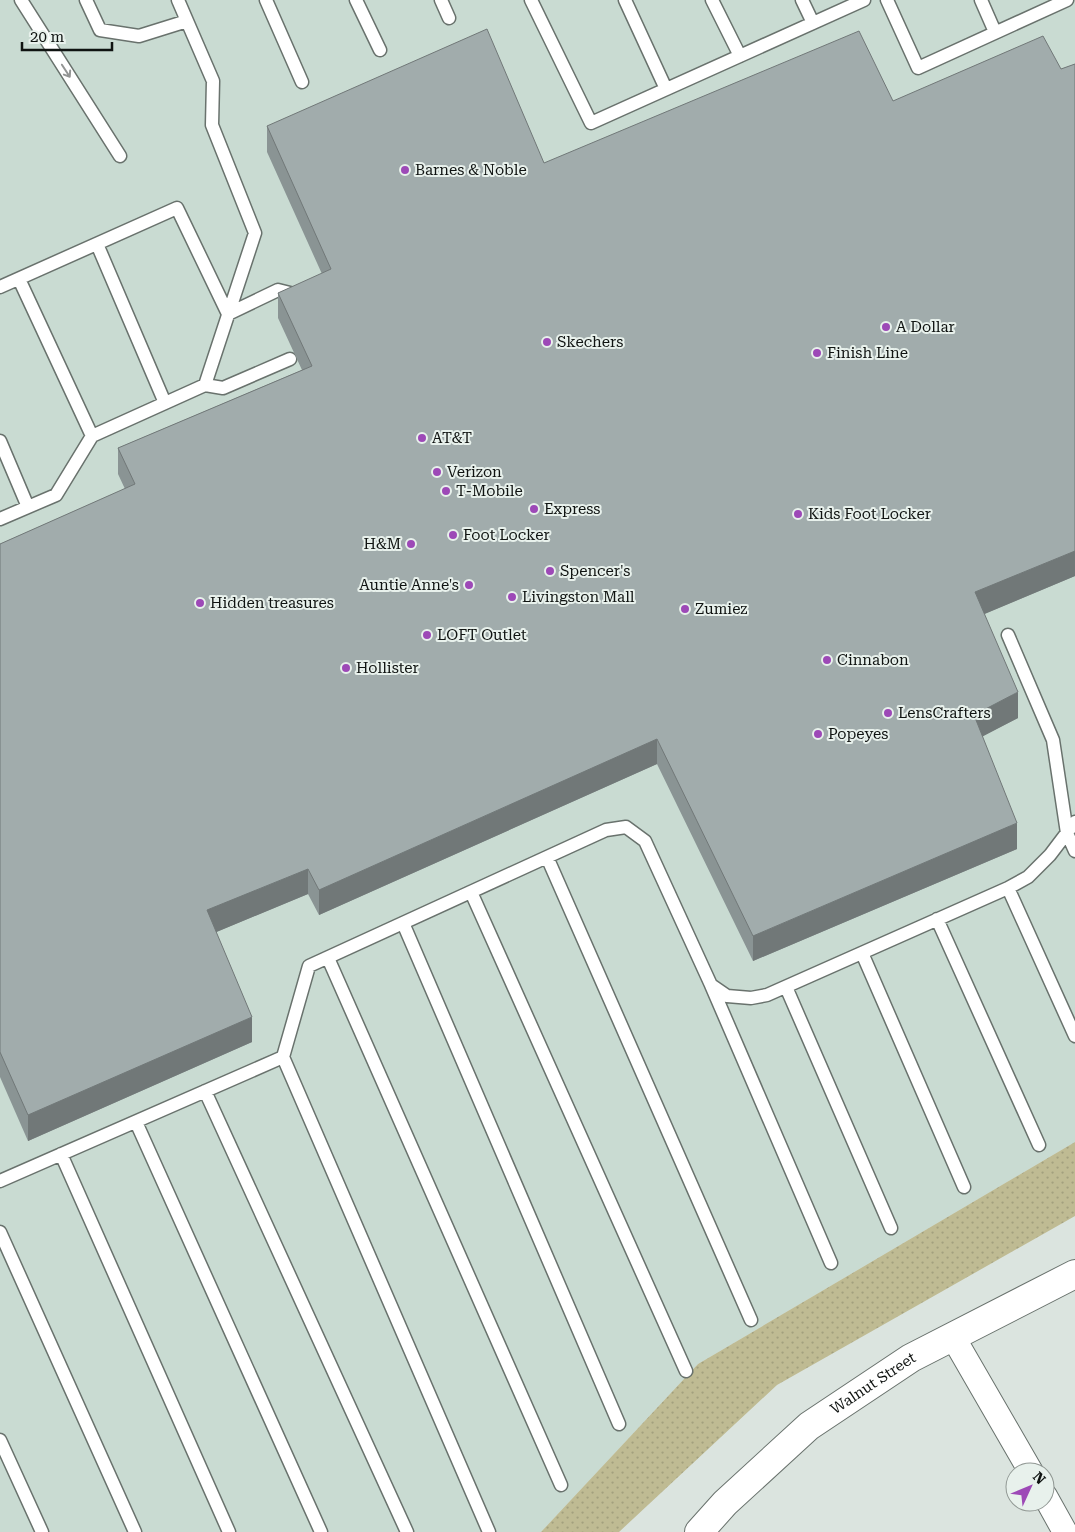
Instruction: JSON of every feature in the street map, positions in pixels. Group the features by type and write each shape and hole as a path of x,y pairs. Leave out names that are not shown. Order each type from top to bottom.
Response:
{"street":[{"name":"Walnut Street","path":"700,1532 725,1503 809,1426 911,1358 1075,1274"},
{"path":"953,1337 1025,1462"},
{"path":"1054,1512 1065,1532"}],"lane":[{"path":"21,0 120,156"},
{"path":"86,0 100,30 139,36 187,21"},
{"path":"178,0 213,82 212,126 255,233 205,385"},
{"path":"266,0 302,82"},
{"path":"356,0 380,50"},
{"path":"442,0 449,18"},
{"path":"531,0 591,123 864,0"},
{"path":"625,0 666,89"},
{"path":"712,0 740,56"},
{"path":"802,0 812,23"},
{"path":"887,0 918,68 1067,0"},
{"path":"981,0 995,32"},
{"path":"0,287 177,208 228,314"},
{"path":"97,244 165,403"},
{"path":"19,279 92,436"},
{"path":"228,314 278,290 309,297"},
{"path":"0,519 56,495 92,436 205,385 223,388 290,359"},
{"path":"0,441 28,507"},
{"path":"1008,635 1053,740 1066,833 1075,851"},
{"path":"710,985 728,996 752,998 767,995 1008,888 1028,877 1050,854 1075,822"},
{"path":"489,1532 283,1057 309,966 606,830 626,827 645,841 831,1263"},
{"path":"547,857 751,1320"},
{"path":"1008,888 1075,1036"},
{"path":"471,892 686,1371"},
{"path":"937,919 1038,1145"},
{"path":"403,923 620,1424"},
{"path":"862,953 964,1187"},
{"path":"328,958 561,1485"},
{"path":"786,987 891,1228"},
{"path":"0,1181 283,1057"},
{"path":"205,1091 406,1532"},
{"path":"136,1122 321,1532"},
{"path":"61,1154 230,1532"},
{"path":"0,1232 135,1532"},
{"path":"0,1440 42,1532"}],"shaded area":[{"name":"Livingston Mall","path":"0,0 1075,0 1075,1142 698,1364 541,1532 0,1532"},
{"path":"1075,1142 1075,1216 777,1385 619,1532 541,1532 698,1364"}],"building":[{"name":"Livingston Mall","path":"487,29 544,163 859,31 893,101 1043,36 1061,69 1075,64 1075,551 975,592 1018,692 974,715 1017,823 753,936 657,739 319,890 308,869 207,910 252,1017 28,1115 0,1052 0,544 135,484 118,448 312,366 278,293 331,269 267,126"}],"place":[{"name":"Barnes & Noble","path":"405,170"},
{"name":"A Dollar","path":"886,327"},
{"name":"Skechers","path":"547,342"},
{"name":"Finish Line","path":"817,353"},
{"name":"AT&T","path":"422,438"},
{"name":"Verizon","path":"437,472"},
{"name":"T-Mobile","path":"446,491"},
{"name":"Express","path":"534,509"},
{"name":"Kids Foot Locker","path":"798,514"},
{"name":"Foot Locker","path":"453,535"},
{"name":"H&M","path":"411,544"},
{"name":"Spencer's","path":"550,571"},
{"name":"Auntie Anne's","path":"469,585"},
{"name":"Livingston Mall","path":"512,597"},
{"name":"Hidden treasures","path":"200,603"},
{"name":"Zumiez","path":"685,609"},
{"name":"LOFT Outlet","path":"427,635"},
{"name":"Cinnabon","path":"827,660"},
{"name":"Hollister","path":"346,668"},
{"name":"LensCrafters","path":"888,713"},
{"name":"Popeyes","path":"818,734"}]}
